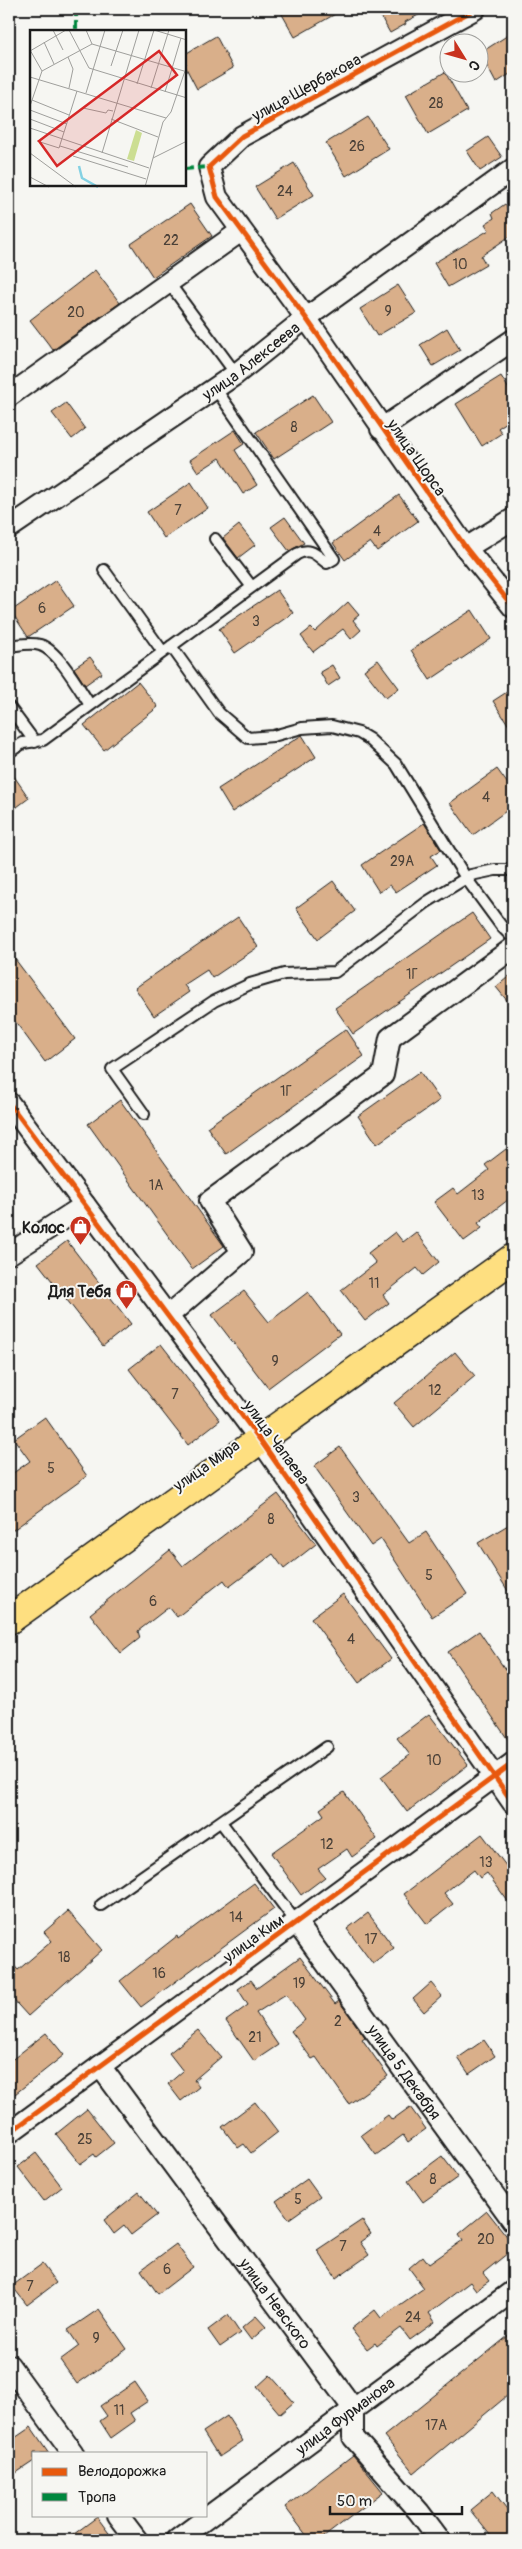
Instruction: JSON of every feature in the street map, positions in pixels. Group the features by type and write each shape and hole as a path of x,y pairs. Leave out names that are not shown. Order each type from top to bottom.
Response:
{"main road":[{"name":"улица Мира","path":"9,1620 513,1258"}],"street":[{"name":"улица Щербакова","path":"306,318 217,197 209,167 242,136 475,9"},
{"name":"улица Алексеева","path":"9,528 236,374 306,318 513,169"},
{"path":"9,396 241,231"},
{"name":"улица Щорса","path":"306,318 466,548 513,606"},
{"path":"381,428 513,340"},
{"path":"466,548 513,519"},
{"path":"168,1316 242,1252 210,1201 383,1075 390,1038 513,948"},
{"name":"улица Чапаева","path":"9,1103 261,1440 513,1803"},
{"path":"9,1254 85,1205"},
{"name":"улица Ким","path":"9,2133 513,1763"},
{"name":"улица 5 Декабря","path":"296,1922 513,2221"},
{"name":"улица Невского","path":"100,2066 353,2408"},
{"name":"улица Фурманова","path":"177,2540 513,2291"},
{"path":"9,2365 72,2452"},
{"path":"353,2408 353,2437 419,2512 440,2540"},
{"path":"119,2516 137,2540"}],"lane":[{"path":"169,283 236,374"},
{"path":"9,752 23,743 43,740 305,550 311,551 327,563 334,559 215,388"},
{"path":"215,539 252,587"},
{"path":"104,570 219,713 248,738 273,736 302,728 332,726 370,738 396,764 466,878 502,927 513,938"},
{"path":"9,646 33,643 45,647 60,663 90,705"},
{"path":"9,707 35,742"},
{"path":"144,1114 112,1069 214,1001 250,984 284,974 335,972 427,902 466,878 495,870 513,870"},
{"path":"101,1905 327,1748"},
{"path":"221,1822 296,1922"}],"building":[{"path":"279,9 344,9 295,37"},
{"path":"395,9 430,9 405,22 406,24 390,33 381,17"},
{"path":"513,32 513,72 496,83 490,72 490,47"},
{"path":"216,36 233,68 197,89 186,68 186,53"},
{"path":"440,75 440,82 451,82 467,111 428,134 406,95"},
{"path":"368,117 389,149 346,176 326,143"},
{"path":"488,137 502,157 480,171 467,151"},
{"path":"294,163 314,195 275,219 255,187"},
{"path":"190,204 212,236 153,277 131,244"},
{"path":"505,204 513,217 513,234 481,256 486,265 448,287 434,263 489,230 485,224 494,218 492,213"},
{"path":"95,270 120,303 53,350 30,320"},
{"path":"398,285 416,313 377,336 360,309"},
{"path":"447,328 460,350 433,366 420,345"},
{"path":"501,376 513,396 513,418 498,428 502,433 482,446 456,404"},
{"path":"313,395 331,422 274,459 256,432"},
{"path":"66,403 85,429 72,439 52,413"},
{"path":"235,430 244,444 235,450 257,485 243,494 220,458 198,472 190,460"},
{"path":"191,482 208,508 164,538 147,512"},
{"path":"399,495 418,521 377,551 370,542 345,560 333,543"},
{"path":"285,517 304,543 289,551 271,527"},
{"path":"239,525 255,545 238,558 223,538"},
{"path":"56,580 74,606 28,637 11,611"},
{"path":"277,590 293,613 235,653 219,629"},
{"path":"348,602 359,615 353,620 361,630 351,639 343,629 313,652 301,636 311,628 315,632"},
{"path":"472,610 491,639 430,680 411,650"},
{"path":"90,657 102,673 85,685 74,668"},
{"path":"378,660 399,688 386,698 364,670"},
{"path":"332,665 340,678 328,686 320,672"},
{"path":"138,682 158,707 104,750 84,725"},
{"path":"513,688 513,732 493,701"},
{"path":"302,735 316,757 232,812 218,789"},
{"path":"9,769 29,798 9,813"},
{"path":"497,769 513,791 513,806 473,835 450,803"},
{"path":"424,823 441,850 431,856 437,865 396,892 390,885 379,892 362,865"},
{"path":"333,881 355,911 318,939 296,908"},
{"path":"472,913 490,939 353,1034 335,1008"},
{"path":"238,917 258,947 212,978 207,970 184,985 189,992 154,1016 135,988"},
{"path":"9,951 75,1039 45,1062 9,1013"},
{"path":"513,973 513,1008 496,987"},
{"path":"346,1029 364,1056 226,1154 207,1127"},
{"path":"420,1072 440,1100 377,1144 358,1116"},
{"path":"120,1100 224,1246 192,1269 88,1124"},
{"path":"506,1149 513,1158 513,1196 478,1223 482,1228 464,1241 434,1202 453,1188 458,1194 489,1170 485,1165"},
{"path":"395,1232 403,1242 416,1232 439,1262 423,1275 417,1268 383,1295 389,1303 365,1321 341,1290 376,1263 368,1253"},
{"path":"67,1241 131,1324 103,1346 38,1263"},
{"path":"244,1291 269,1322 308,1292 340,1334 268,1388 212,1315"},
{"path":"161,1344 220,1420 188,1445 129,1369"},
{"path":"455,1352 475,1376 414,1427 394,1403"},
{"path":"45,1417 87,1476 9,1533 9,1476 30,1461 14,1439"},
{"path":"340,1447 409,1543 426,1532 467,1594 432,1617 381,1539 371,1546 314,1466"},
{"path":"278,1494 316,1544 284,1569 273,1554 229,1587 224,1580 177,1617 169,1607 138,1631 140,1638 121,1653 90,1614 170,1550 183,1566"},
{"path":"513,1522 513,1599 478,1543"},
{"path":"343,1594 391,1659 359,1683 311,1618"},
{"path":"479,1631 513,1681 513,1747 448,1652"},
{"path":"429,1714 468,1765 407,1812 381,1777 410,1755 397,1738"},
{"path":"344,1792 377,1839 352,1857 347,1849 318,1869 325,1877 301,1895 271,1853 324,1815 320,1809"},
{"path":"482,1834 513,1875 513,1908 487,1873 480,1878 474,1870 444,1893 453,1904 427,1924 404,1894"},
{"path":"254,1883 274,1909 141,2007 120,1981 177,1936 178,1939"},
{"path":"68,1911 102,1950 28,2016 9,1995 9,1960 18,1970 52,1941 44,1932"},
{"path":"368,1913 394,1948 373,1964 347,1929"},
{"path":"300,1957 335,2004 339,2001 365,2037 362,2039 388,2076 349,2104 316,2057 312,2059 291,2031 305,2020 286,1994 256,2013 278,2045 254,2061 226,2021 248,2005 238,1989 251,1980 257,1988"},
{"path":"431,1983 442,1996 424,2012 413,1999"},
{"path":"198,2030 221,2057 194,2080 199,2087 181,2101 168,2084 183,2071 169,2053"},
{"path":"46,2033 64,2055 15,2094 9,2086 9,2062"},
{"path":"484,2040 495,2056 469,2074 458,2058"},
{"path":"255,2102 278,2132 251,2153 244,2144 238,2148 222,2127"},
{"path":"410,2107 426,2129 408,2142 403,2135 376,2155 361,2135 388,2115 392,2120"},
{"path":"87,2109 114,2143 96,2157 94,2154 80,2164 56,2134"},
{"path":"36,2153 62,2187 44,2201 18,2167"},
{"path":"442,2156 458,2177 423,2202 408,2181"},
{"path":"307,2179 320,2197 289,2219 276,2201"},
{"path":"139,2192 157,2215 131,2235 124,2226 114,2234 104,2220"},
{"path":"487,2211 513,2244 513,2249 483,2273 489,2281 476,2290 470,2282 429,2313 435,2322 410,2340 401,2328 377,2346 375,2343 367,2349 351,2329 375,2310 381,2318 424,2288 409,2268 423,2256 429,2264 463,2240 459,2234"},
{"path":"362,2220 371,2234 360,2242 369,2255 336,2278 317,2250"},
{"path":"176,2244 193,2267 158,2294 141,2270"},
{"path":"42,2264 56,2283 27,2305 12,2286"},
{"path":"99,2309 127,2349 77,2384 60,2360 79,2346 68,2330"},
{"path":"228,2315 240,2333 220,2347 208,2330"},
{"path":"256,2316 266,2327 251,2340 242,2328"},
{"path":"513,2332 513,2391 414,2473 384,2436"},
{"path":"270,2375 294,2402 280,2414 257,2387"},
{"path":"135,2382 148,2401 130,2413 135,2421 111,2438 100,2421 107,2416 100,2406"},
{"path":"227,2416 243,2441 219,2457 203,2432"},
{"path":"31,2427 48,2452 32,2452 32,2462 16,2473 9,2463 9,2442"},
{"path":"353,2455 383,2492 320,2540 310,2540 285,2507"},
{"path":"493,2491 513,2517 513,2540 494,2540 470,2510"},
{"path":"97,2517 114,2540 66,2540"}],"marked path":[{"path":"76,9 76,30"},
{"path":"186,169 209,167"}],"cycle path":[{"path":"475,9 242,136 209,167 217,197 306,318 466,548 513,607"},
{"path":"9,1103 261,1441 513,1803"},
{"path":"9,2133 513,1763"}],"place":[{"name":"Колос","path":"81,1246"},
{"name":"Для Тебя","path":"127,1310"}]}
